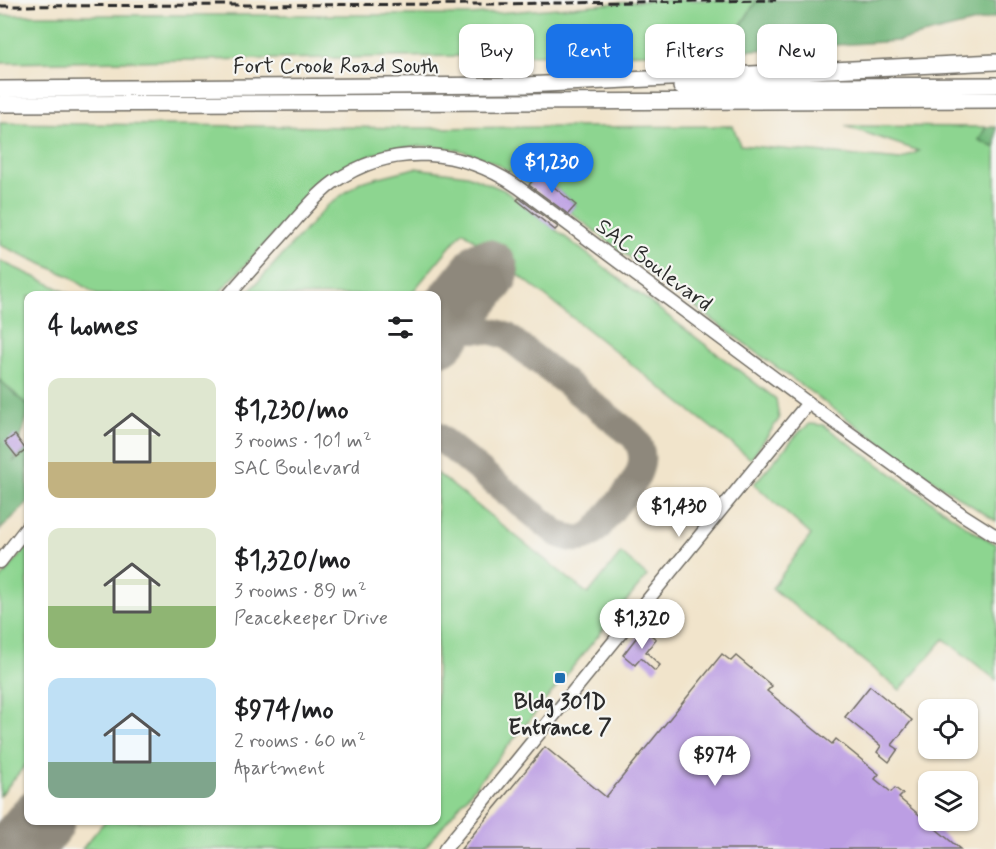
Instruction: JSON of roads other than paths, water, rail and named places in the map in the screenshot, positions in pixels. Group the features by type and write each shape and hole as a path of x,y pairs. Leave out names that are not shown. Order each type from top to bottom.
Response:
{"main road":[{"name":"Fort Crook Road South","path":"0,89 525,85 996,62"},
{"path":"525,85 735,87 996,85"},
{"name":"Fort Crook Road South","path":"0,104 996,100"}],"street":[{"name":"SAC Boulevard","path":"232,291 312,202 334,182 362,167 391,158 416,155 446,156 487,168 518,187 808,403 996,536"},
{"path":"445,849 808,403"},
{"path":"0,561 24,531"}],"railway":[{"path":"0,6 776,0"}],"place":[{"name":"Bldg 301D Entrance 7","path":"560,678"}]}
